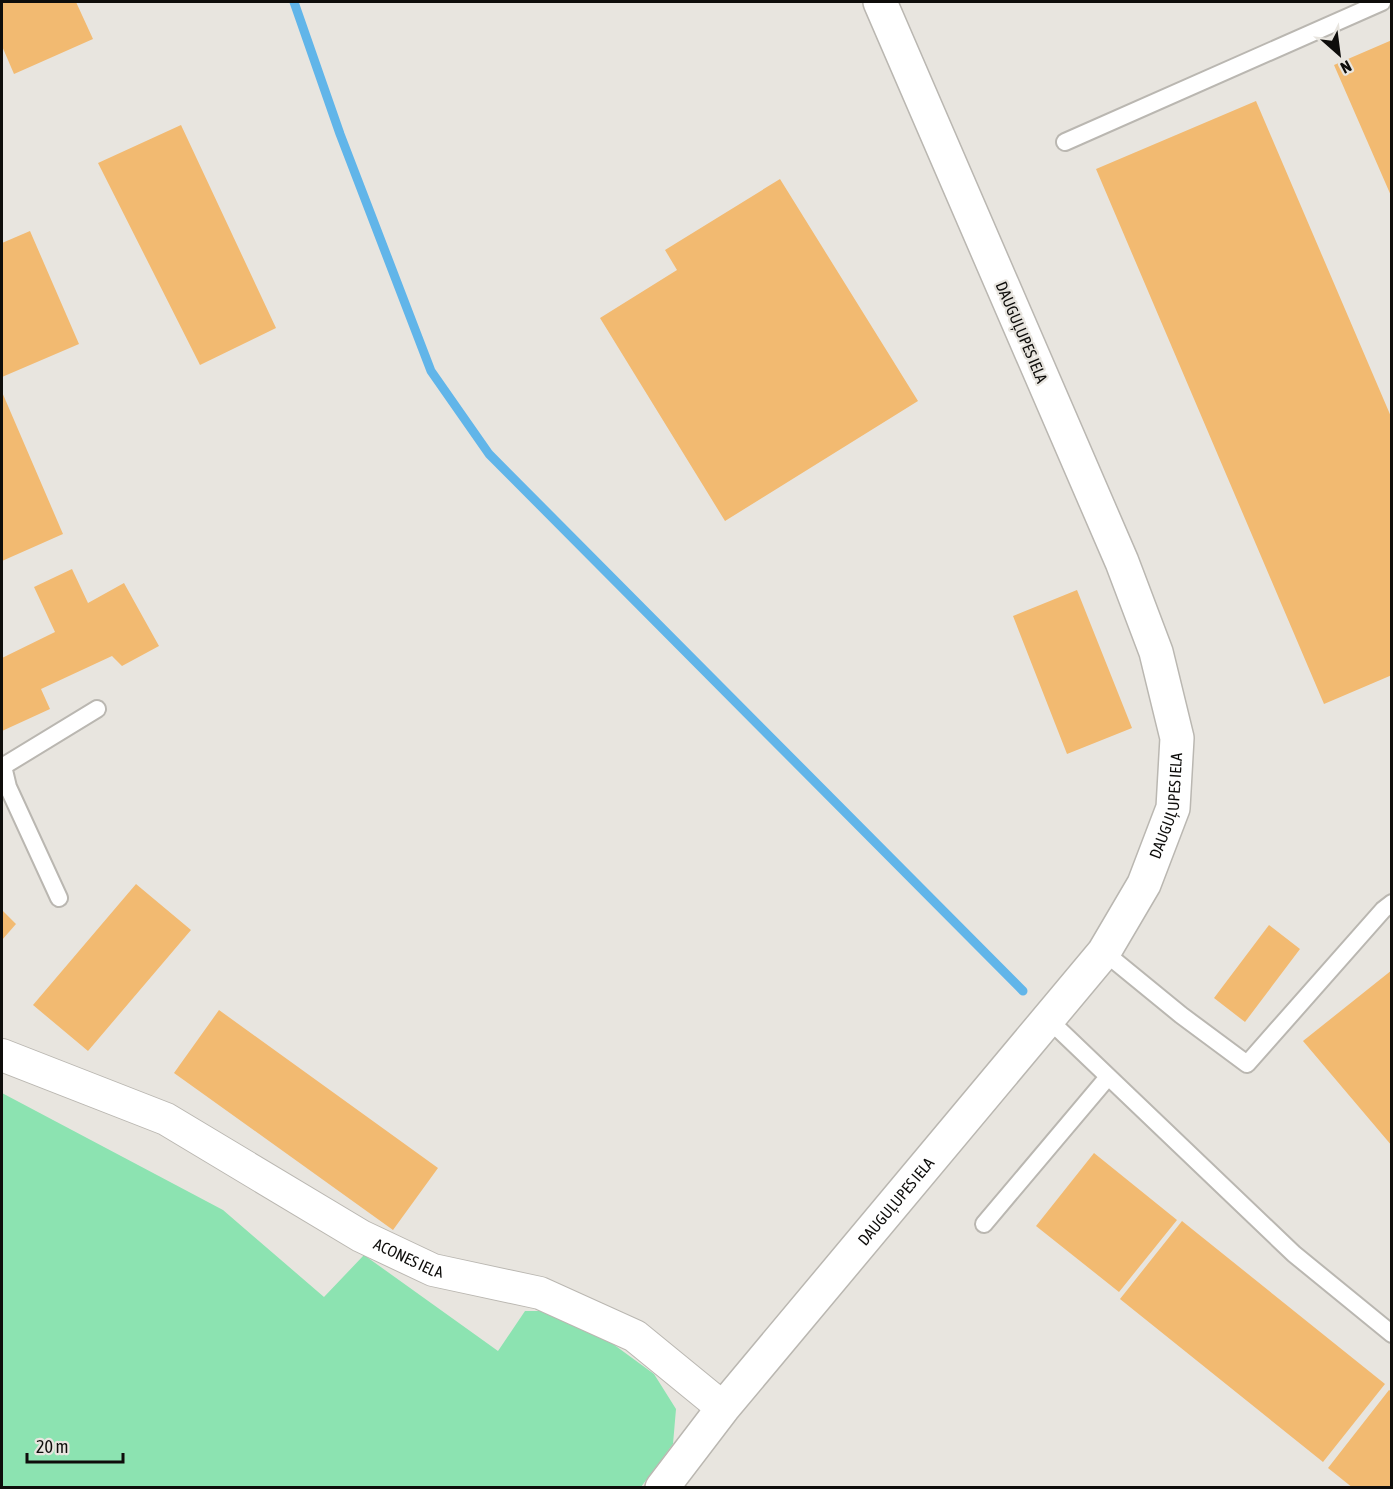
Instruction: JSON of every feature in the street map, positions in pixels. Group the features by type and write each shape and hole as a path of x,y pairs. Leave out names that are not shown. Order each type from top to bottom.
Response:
{"street":[{"name":"DAUGUĻUPES IELA","path":"723,1408 1104,952 1144,885 1173,808 1177,738 1156,652 1122,562 880,2"},
{"name":"ACONES IELA","path":"2,1055 166,1119 361,1236 433,1270 540,1293 635,1336 723,1408"},
{"path":"662,1488 723,1408"}],"lane":[{"path":"1065,141 1382,2"},
{"path":"59,898 8,787 2,766 98,708"},
{"path":"1104,952 1181,1015 1247,1064 1383,910 1392,903"},
{"path":"1047,1018 1294,1254 1392,1334"},
{"path":"984,1224 1108,1077"}],"green space":[{"path":"2,1093 223,1210 324,1297 364,1255 498,1351 525,1311 548,1311 613,1344 654,1374 676,1409 673,1444 641,1487 2,1488"}],"building":[{"path":"2,2 76,2 93,39 14,74 2,46"},
{"path":"1392,40 1392,198 1334,65"},
{"path":"1256,101 1392,419 1392,675 1324,704 1096,169"},
{"path":"181,125 276,328 200,365 98,163"},
{"path":"780,179 918,401 725,521 600,318 677,270 665,250"},
{"path":"30,231 79,344 2,377 2,243"},
{"path":"2,392 63,534 2,561"},
{"path":"72,569 88,603 124,583 159,646 122,666 112,656 41,689 50,709 2,731 2,658 55,632 34,587"},
{"path":"1077,590 1132,728 1067,754 1013,616"},
{"path":"136,884 191,930 88,1051 33,1005"},
{"path":"2,910 16,924 2,940"},
{"path":"1269,925 1300,949 1245,1022 1214,998"},
{"path":"1392,970 1392,1146 1303,1041"},
{"path":"219,1010 438,1168 393,1230 174,1073"},
{"path":"1094,1153 1177,1220 1119,1292 1036,1226"},
{"path":"1182,1221 1385,1384 1323,1462 1120,1299"},
{"path":"1389,1390 1392,1392 1392,1488 1353,1488 1328,1468"}],"waterway":[{"path":"294,2 340,134 431,371 489,454 1023,991"}]}
